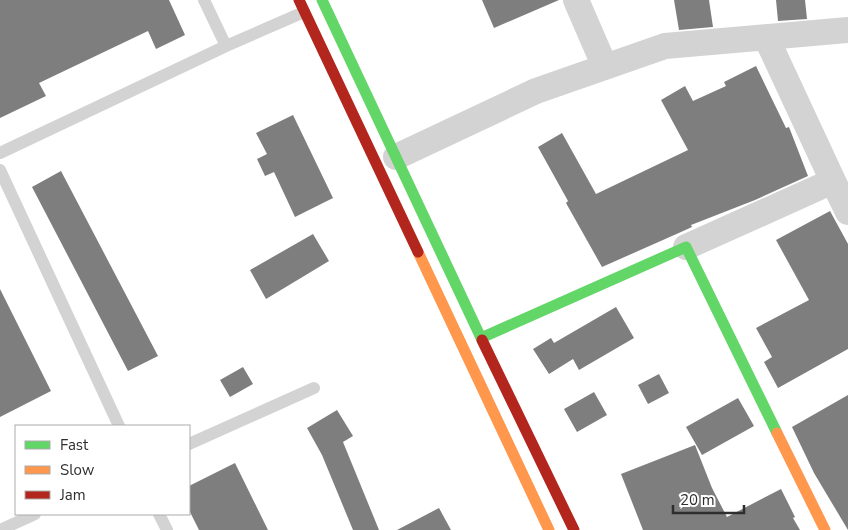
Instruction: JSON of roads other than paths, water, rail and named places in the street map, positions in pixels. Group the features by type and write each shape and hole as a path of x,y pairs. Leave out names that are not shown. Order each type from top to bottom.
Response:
{"street":[{"path":"322,0 481,338 574,530"},
{"path":"576,0 605,67"},
{"path":"302,6 549,530"},
{"path":"396,157 536,91 665,46 848,30"},
{"path":"766,37 848,212"},
{"path":"481,338 833,181"},
{"path":"686,247 825,530"}],"lane":[{"path":"204,0 226,46"},
{"path":"0,153 226,46 302,6"},
{"path":"0,170 119,425"},
{"path":"190,444 314,388"},
{"path":"0,530 33,515"},
{"path":"160,515 167,530"}]}
